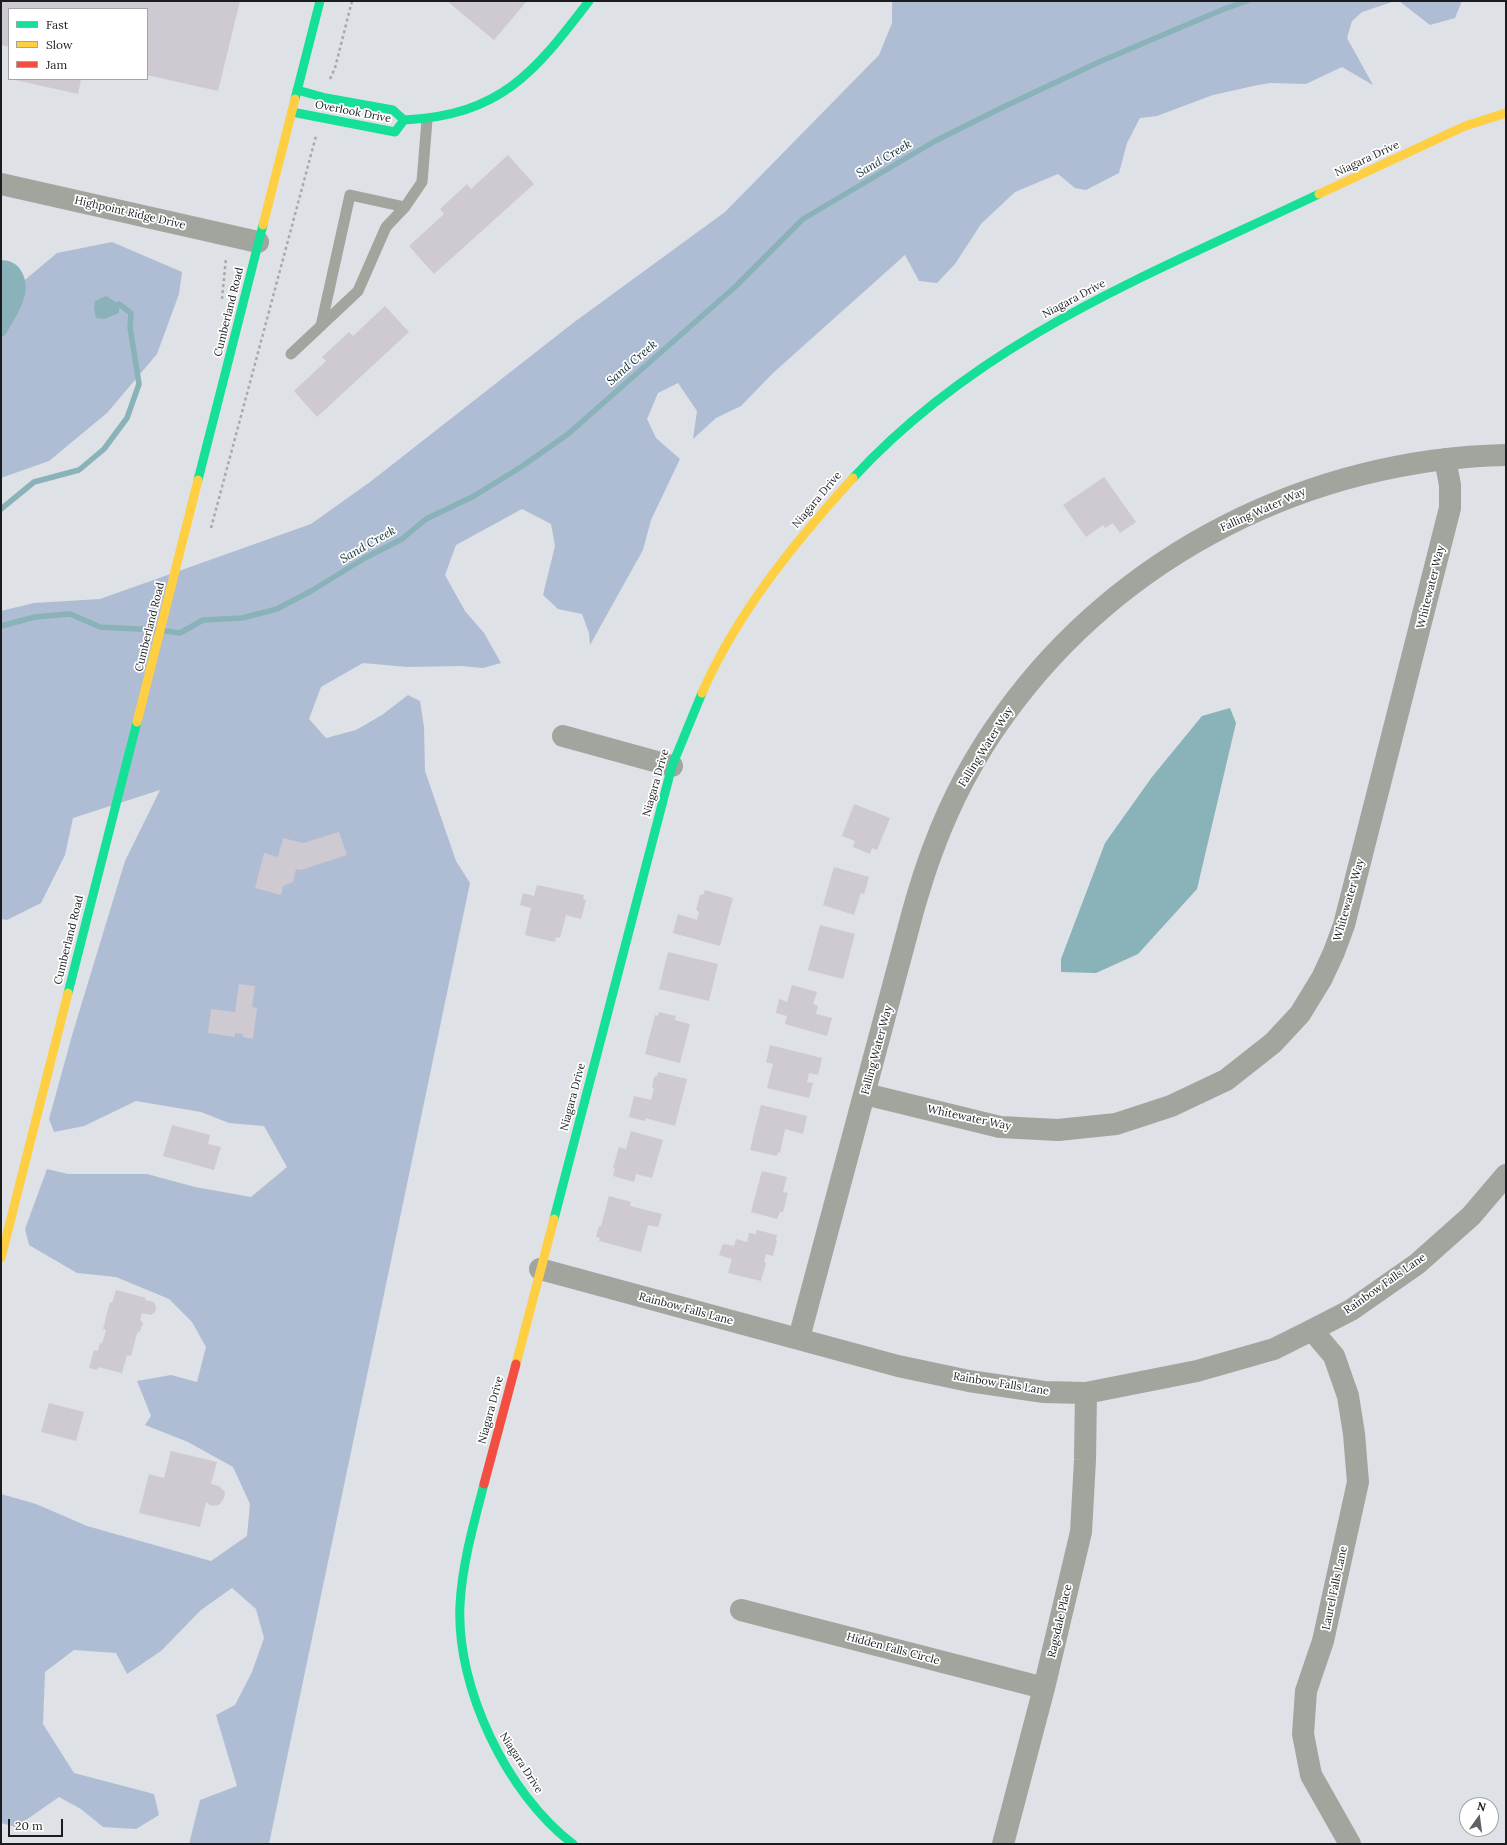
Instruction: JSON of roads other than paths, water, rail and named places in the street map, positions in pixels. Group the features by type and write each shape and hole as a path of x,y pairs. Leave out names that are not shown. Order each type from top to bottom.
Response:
{"street":[{"name":"Cumberland Road","path":"1,1258 158,646 258,242 320,1"},
{"name":"Overlook Drive","path":"298,90 326,98 393,110 404,120 427,120 478,106 489,102 512,87 533,70 550,53 589,1"},
{"name":"Overlook Drive","path":"292,112 396,132 404,120"},
{"name":"Niagara Drive","path":"574,1844 564,1838 535,1808 505,1764 488,1735 479,1712 464,1659 460,1608 466,1561 474,1520 672,766 696,704 727,642 758,594 821,512 844,486 913,418 995,357 1066,315 1426,144 1460,126 1506,113"},
{"name":"Highpoint Ridge Drive","path":"1,184 258,242"},
{"name":"Falling Water Way","path":"799,1338 913,911 933,848 961,787 986,743 1005,714 1051,657 1100,609 1130,586 1197,541 1240,518 1315,487 1401,465 1506,454"},
{"name":"Whitewater Way","path":"865,1094 1000,1127 1058,1130 1116,1124 1171,1106 1226,1080 1273,1043 1300,1014 1322,978 1344,925 1450,508 1450,485 1445,460"},
{"path":"563,736 672,766"},
{"name":"Rainbow Falls Lane","path":"540,1270 799,1338 898,1366 969,1381 1044,1392 1086,1393 1198,1371 1274,1349 1351,1310 1417,1264 1471,1216 1506,1175"},
{"name":"Laurel Falls Lane","path":"1312,1330 1334,1356 1348,1396 1354,1434 1358,1482 1323,1641 1306,1691 1303,1734 1311,1775 1350,1844"},
{"name":"Ragsdale Place","path":"1003,1844 1044,1688 1081,1532 1085,1460 1086,1393"},
{"name":"Hidden Falls Circle","path":"741,1610 1044,1688"}],"lane":[{"path":"291,354 358,291 386,227 405,207 422,182 427,120"},
{"path":"321,326 350,195 405,207"}],"waterway":[{"name":"Sand Creek","path":"165,631 180,633 203,620 242,618 277,609 311,591 365,558 402,539 426,519 474,496 521,467 568,434 735,287 803,219 935,141 999,109 1099,62 1224,9 1247,1"},
{"path":"1,509 34,482 79,470 104,449 127,418 139,384 130,327 131,313 119,304"},
{"name":"Sand Creek","path":"1,626 35,617 70,614 100,627 156,630"}]}
